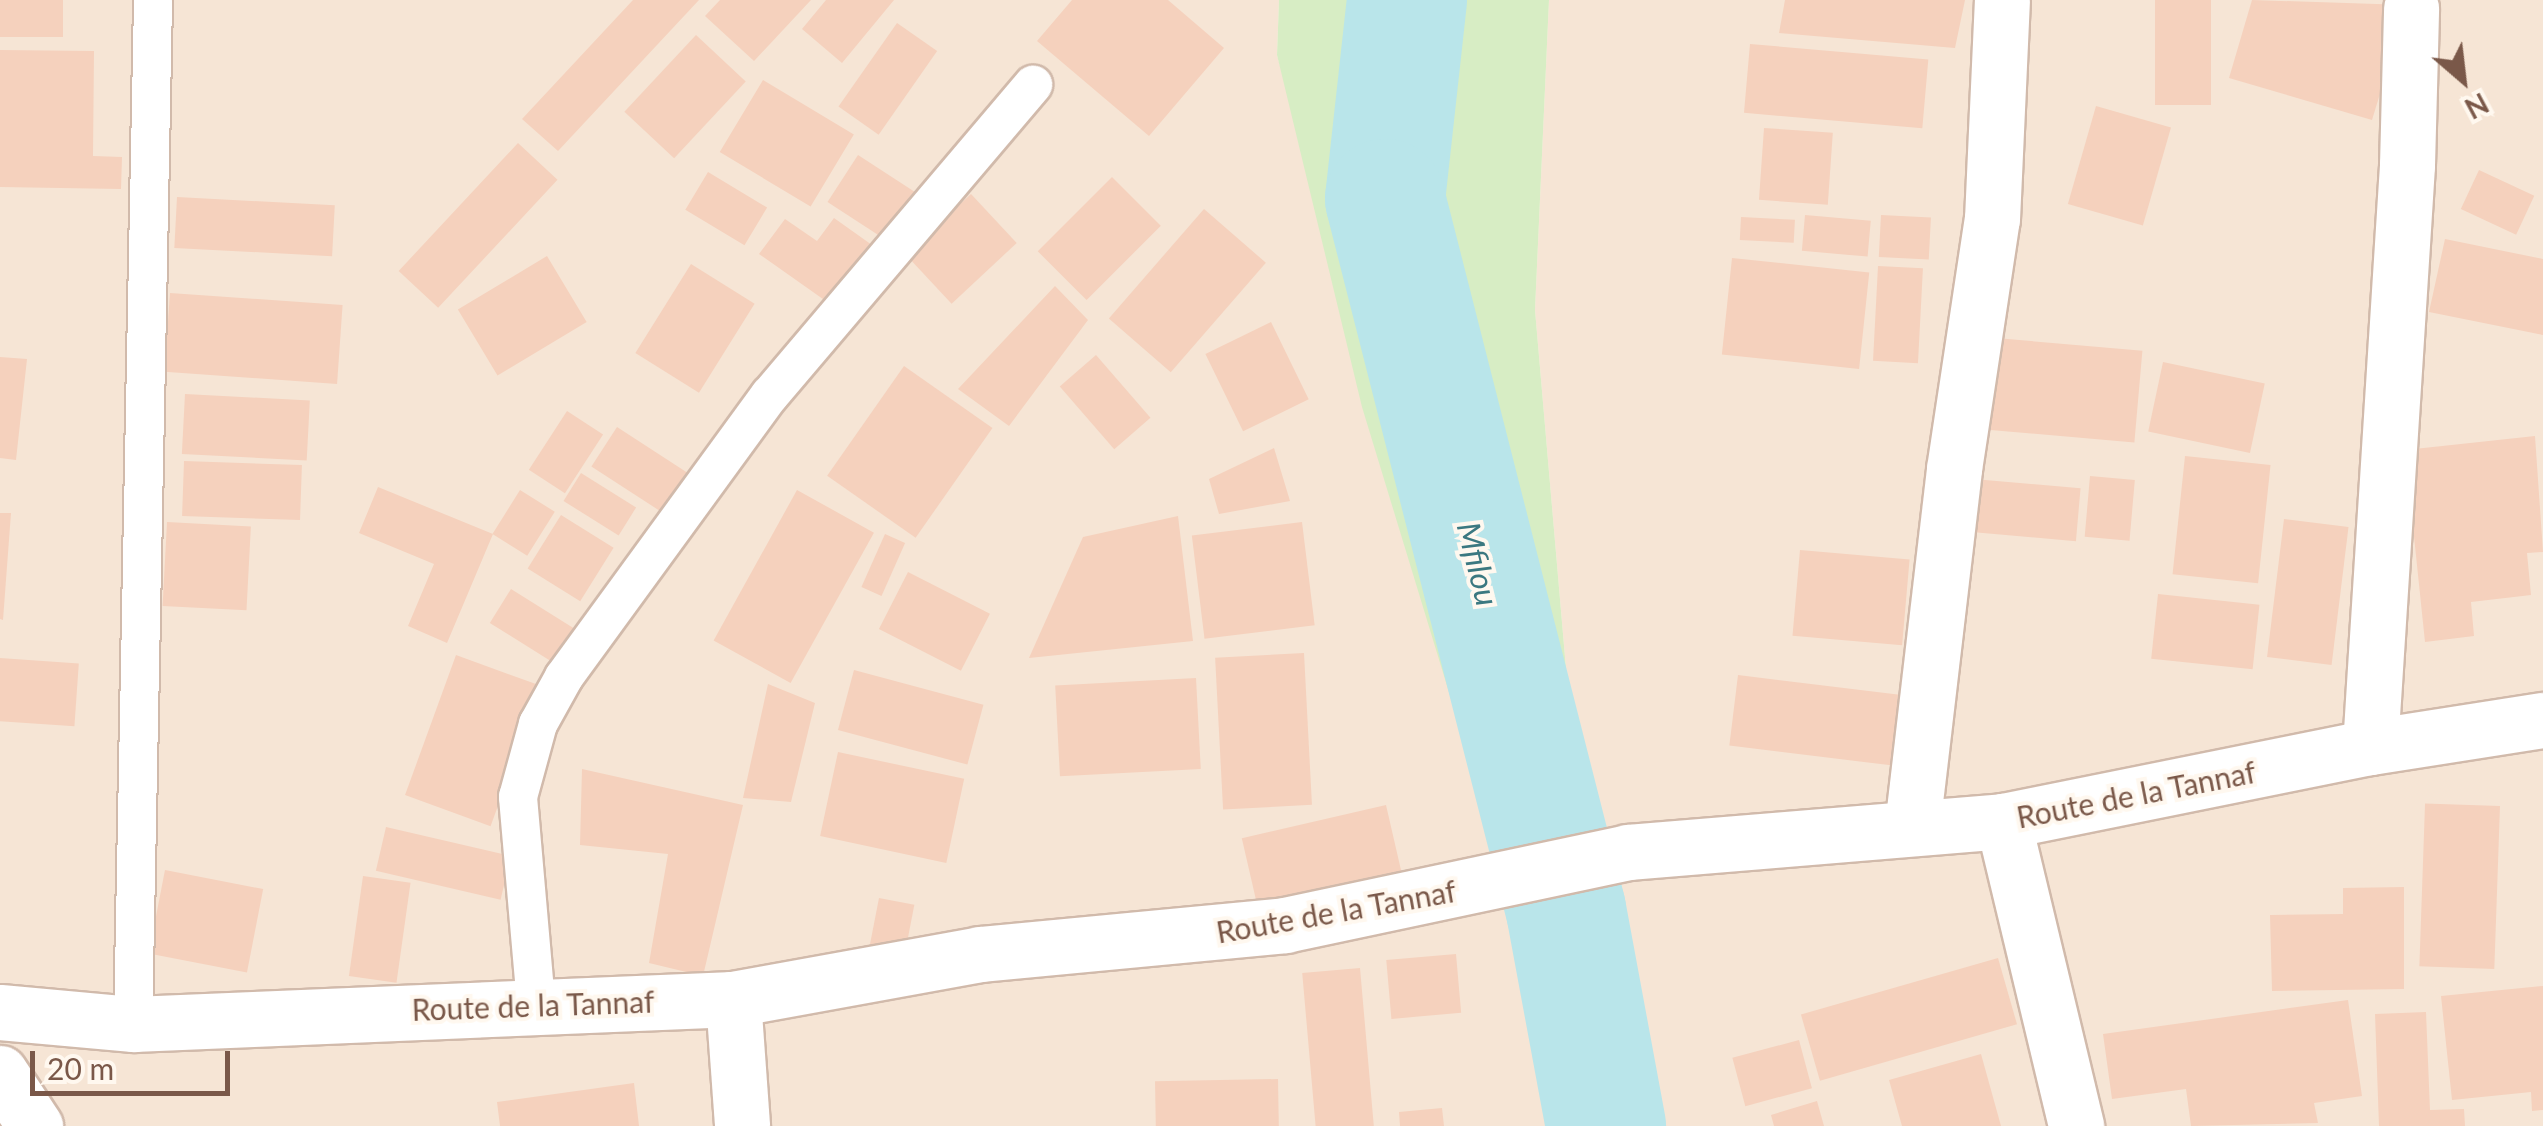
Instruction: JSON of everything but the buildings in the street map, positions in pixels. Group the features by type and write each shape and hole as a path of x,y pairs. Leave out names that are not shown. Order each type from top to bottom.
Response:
{"street":[{"path":"1912,827 1954,469 1992,219 2002,0"},
{"path":"2370,746 2408,165 2411,8"},
{"name":"Route de la Tannaf","path":"0,1012 133,1024 536,1003 734,999 980,954 1284,926 1628,852 2003,821 2370,746 2543,720"},
{"path":"2003,821 2076,1126"},
{"path":"734,999 742,1126"},
{"path":"0,1073 35,1126"}],"lane":[{"path":"133,1024 153,0"},
{"path":"536,1003 518,797 538,724 564,677 770,395 1034,86"}],"shaded area":[{"path":"0,0 1279,0 1277,55 1491,829 1579,819 1535,310 1549,0 2543,0 2543,1126 0,1126"}],"green space":[{"path":"1279,0 1549,0 1535,310 1579,819 1491,830 1362,407 1277,55"}],"waterway":[{"name":"Mfilou","path":"1407,0 1385,199 1566,910 1606,1126"}]}
